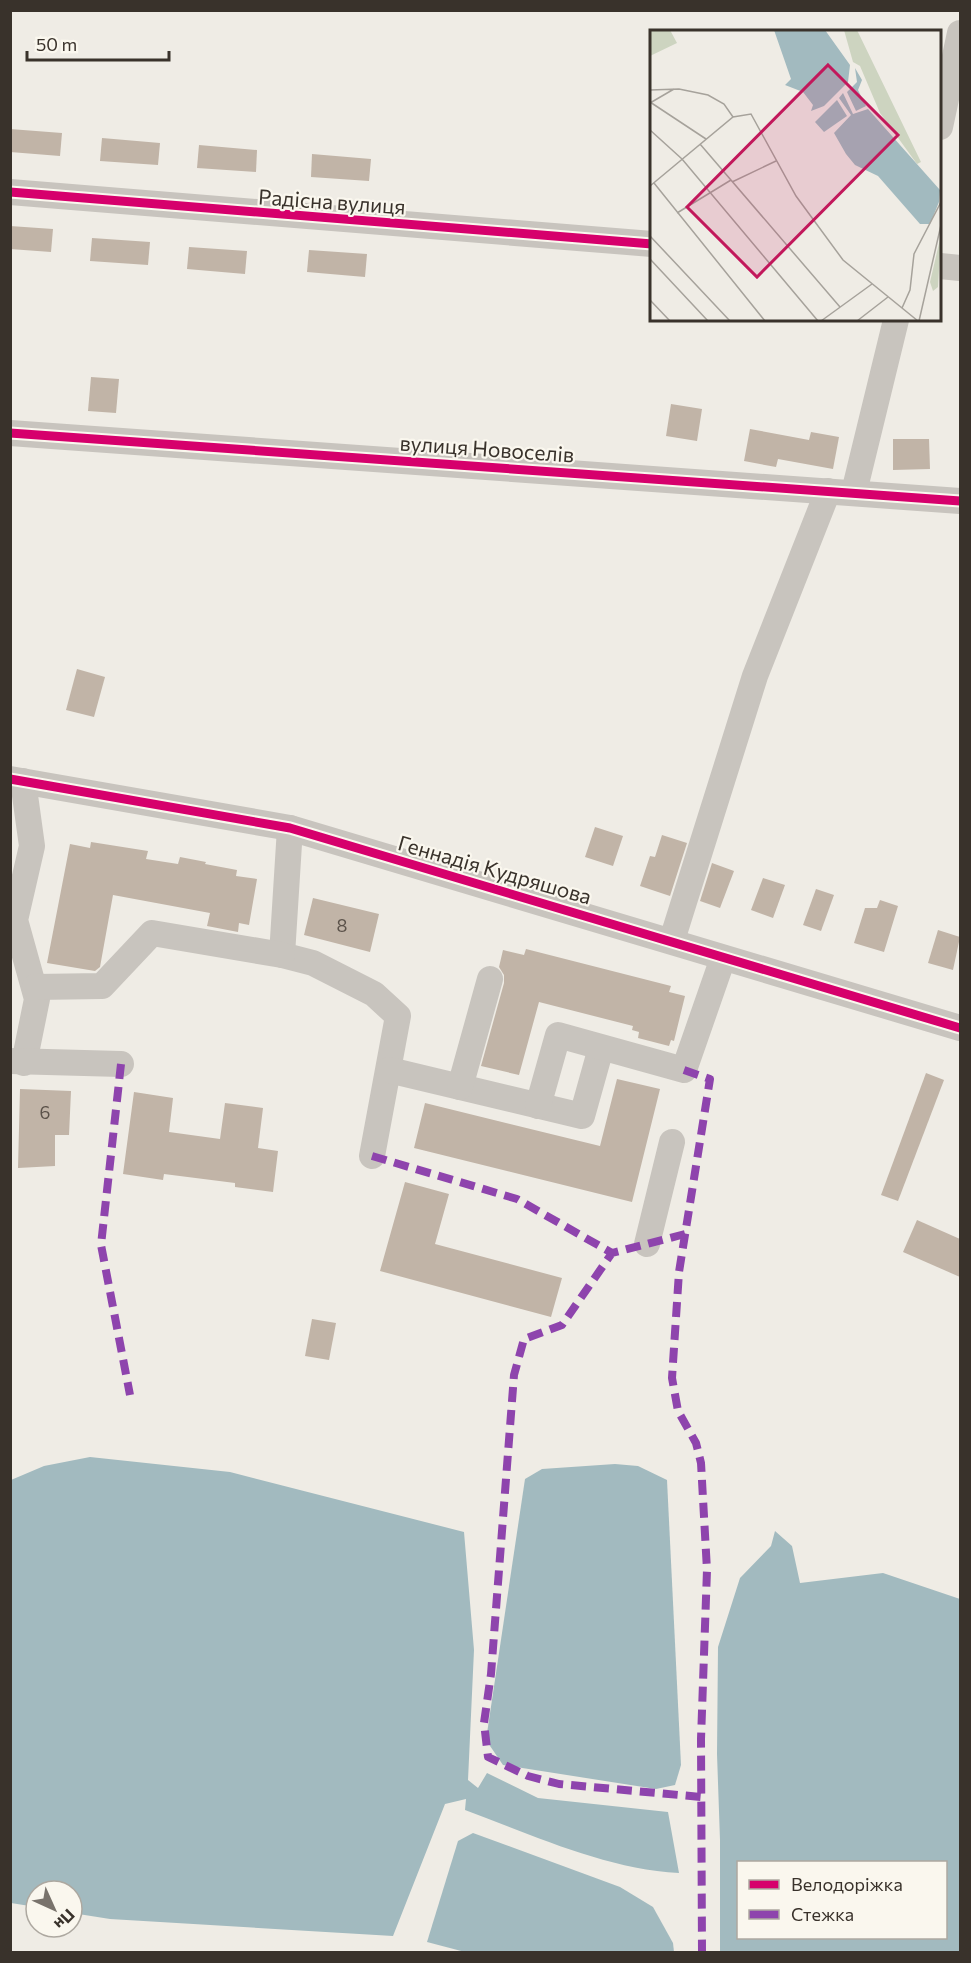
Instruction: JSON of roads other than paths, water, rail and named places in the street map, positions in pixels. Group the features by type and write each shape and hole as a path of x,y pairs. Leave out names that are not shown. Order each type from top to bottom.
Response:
{"street":[{"path":"941,118 960,33"},
{"name":"Радісна вулиця","path":"10,192 650,244"},
{"path":"941,266 960,268"},
{"path":"854,492 896,321"},
{"name":"вулиця Новоселів","path":"10,433 960,501"},
{"path":"672,940 755,676 828,491"},
{"path":"17,780 32,846 15,920 37,999 17,1062 121,1064"},
{"name":"Геннадія Кудряшова","path":"17,780 290,828 672,940 723,958 960,1028"},
{"path":"282,954 290,828"},
{"path":"35,987 102,986 152,933 282,954 313,963 374,994 398,1016 372,1156"},
{"path":"538,1106 558,1035 684,1070 723,958"},
{"path":"460,1087 490,979"},
{"path":"388,1070 582,1116 601,1048"},
{"path":"647,1244 672,1142"}],"water":[{"path":"90,1457 230,1472 464,1532 474,1650 468,1780 478,1788 487,1773 538,1798 668,1812 679,1873 624,1865 543,1840 465,1810 466,1799 445,1804 393,1936 110,1919 84,1915 84,1879 24,1879 24,1905 11,1903 11,1480 44,1466"},
{"path":"615,1464 638,1466 667,1480 681,1765 675,1785 656,1789 503,1765 486,1740 525,1479 542,1469"},
{"path":"775,1531 792,1546 800,1583 883,1573 960,1599 960,1952 720,1952 718,1647 740,1578 771,1546"},
{"path":"473,1833 620,1887 653,1907 673,1943 674,1952 465,1952 427,1942 458,1841"}]}
